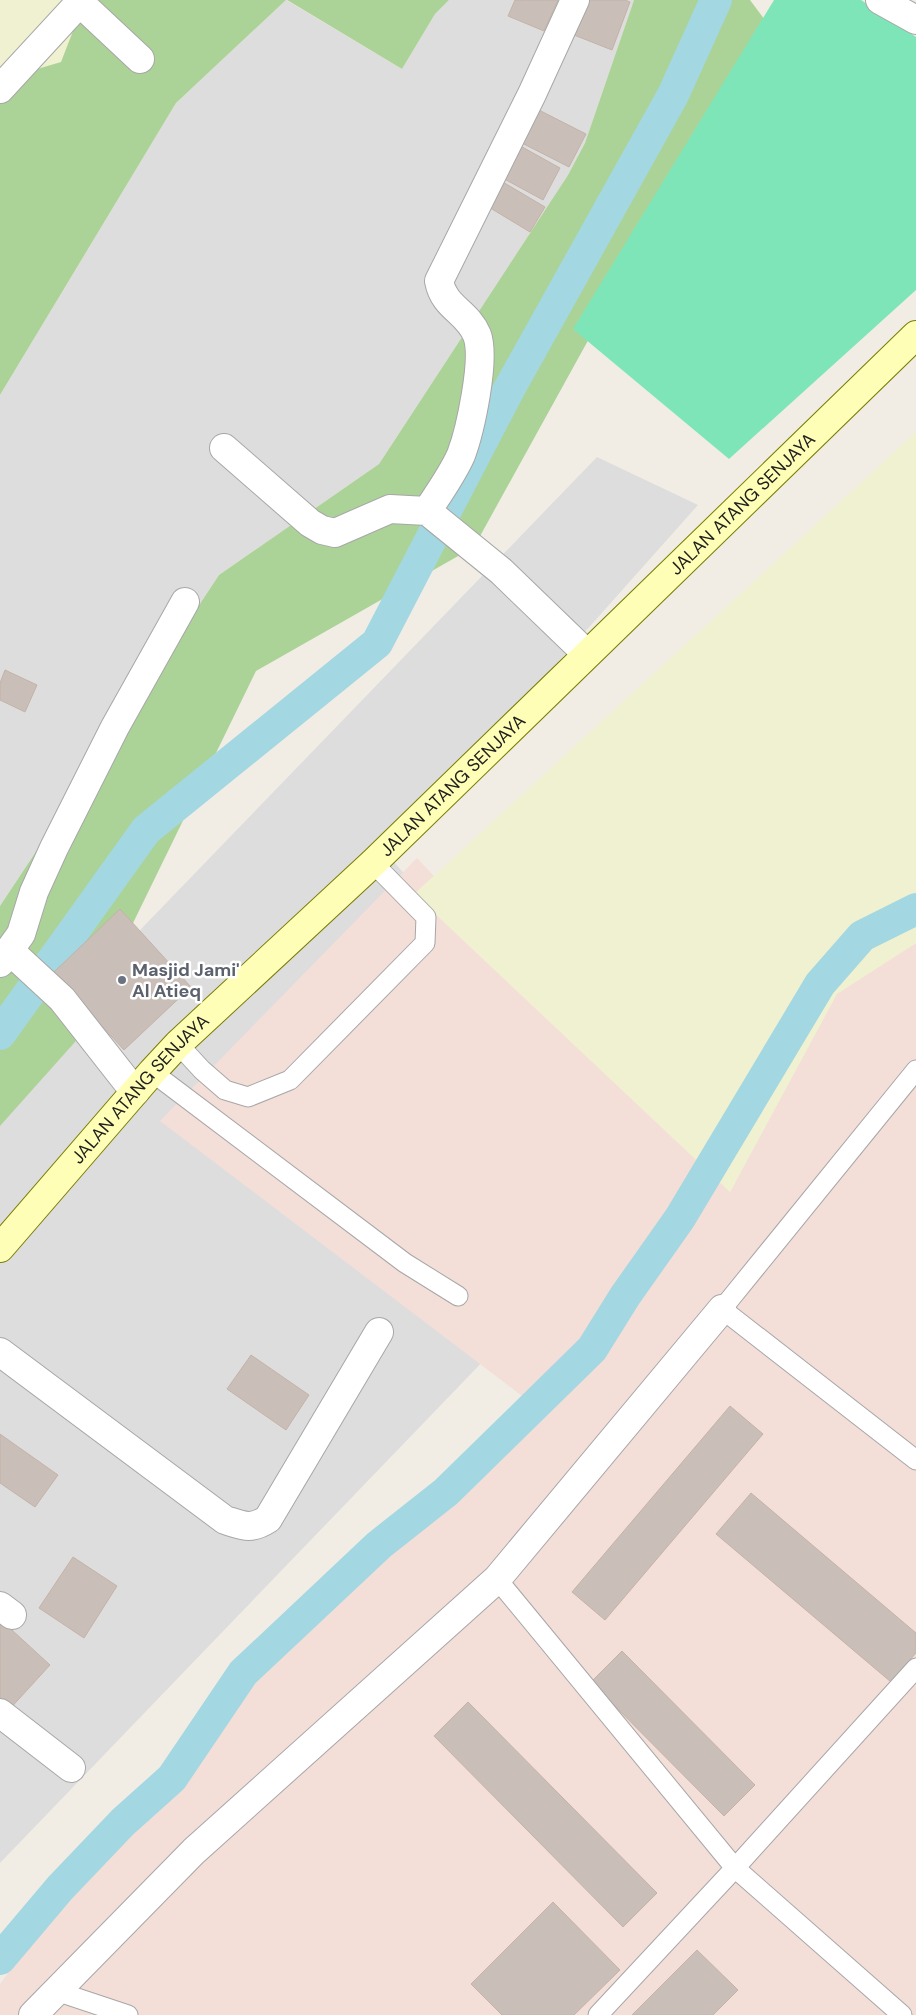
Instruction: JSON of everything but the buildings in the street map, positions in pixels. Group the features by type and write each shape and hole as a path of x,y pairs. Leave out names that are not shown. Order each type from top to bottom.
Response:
{"main road":[{"name":"JALAN ATANG SENJAYA","path":"0,1248 178,1044 373,863 916,335"}],"street":[{"path":"430,514 461,455 473,408 480,353 478,338 472,324 461,312 451,305 441,292 439,280 532,94 575,0"},
{"path":"880,0 916,20"},
{"path":"0,89 80,1 140,59"},
{"path":"224,448 310,523 330,533 335,533 390,509 430,514 500,571 587,654"},
{"path":"135,1092 62,999 11,959 24,929 32,896 58,840 116,727 185,602"},
{"path":"33,2015 194,1851 497,1579 722,1309"},
{"path":"0,1352 202,1504 226,1520 244,1527 258,1526 268,1519 379,1332"},
{"path":"0,1713 71,1768"}],"lane":[{"path":"178,1044 224,1090 248,1097 290,1080 425,943 426,917 373,863"},
{"path":"916,1070 722,1309 916,1460"},
{"path":"152,1072 405,1263 458,1296"},
{"path":"497,1579 735,1868 902,2015"},
{"path":"598,2015 735,1868 916,1668"},
{"path":"56,1991 128,2015"}],"shaded area":[{"path":"286,0 402,69 435,14 449,0 634,0 585,143 568,175 379,464 219,575 0,906 0,395 176,103"},
{"path":"597,457 698,505 478,752 376,842 668,1169 0,1863 0,1075"},
{"path":"417,858 730,1192 837,993 916,943 916,2015 0,2015 0,1984 154,1776 270,1669 364,1573 546,1414 160,1121"}],"green space":[{"path":"0,0 81,0 80,20 61,62 0,119"},
{"path":"85,0 286,0 176,103 0,395 0,80 61,62"},
{"path":"287,0 449,0 435,14 402,69"},
{"path":"634,0 750,0 765,20 474,547 256,671 75,1042 0,1126 0,906 219,575 379,464 568,175 585,143"},
{"path":"774,0 861,0 916,37 916,290 729,459 573,329"},
{"path":"916,432 916,943 837,994 730,1192 414,894"}],"waterway":[{"path":"0,1034 146,830 377,643 508,391 673,95 716,0"},
{"path":"0,1959 60,1888 123,1822 172,1778 243,1673 379,1545 446,1492 592,1349 625,1296 680,1218 820,984 862,936 916,909"}],"place":[{"name":"Masjid Jami' Al Atieq","path":"122,980"}]}
